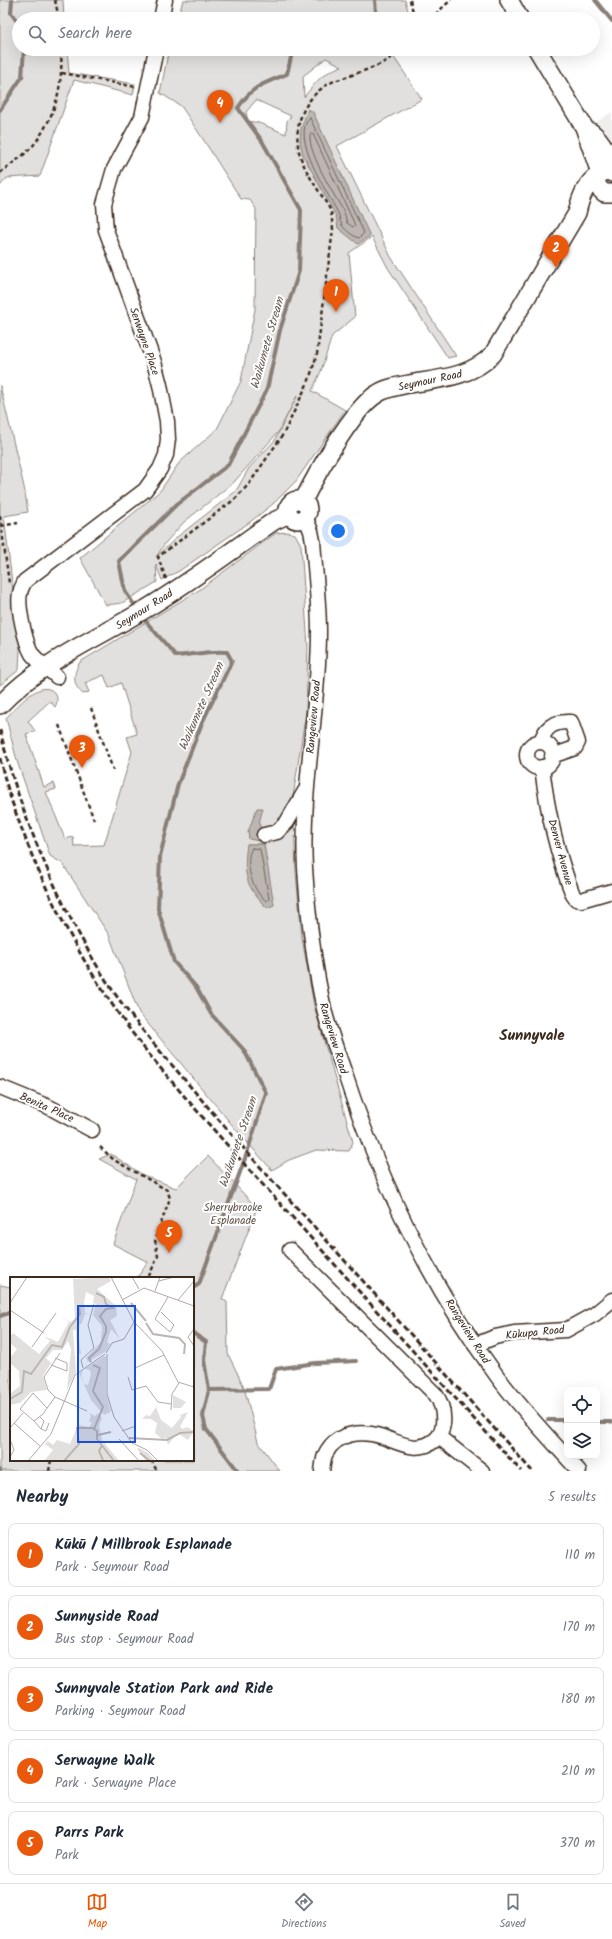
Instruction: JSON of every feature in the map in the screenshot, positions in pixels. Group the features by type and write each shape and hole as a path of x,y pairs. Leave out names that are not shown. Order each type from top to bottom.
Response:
{"main road":[{"path":"509,0 516,12"},
{"path":"541,56 584,127 605,174 597,186 609,195"},
{"name":"Seymour Road","path":"0,706 13,692 51,672 274,521 299,510 339,439 362,407 377,394 395,387 471,371 486,361 499,347 577,213 580,200 590,181 605,174"},
{"name":"Seymour Road","path":"577,213 609,195"}],"street":[{"path":"162,12 165,0"},
{"name":"Serwayne Place","path":"51,672 33,654 25,634 20,594 26,581 145,490 160,469 166,455 168,439 167,421 160,385 154,362 106,230 104,204 114,169 142,117 155,56"},
{"name":"Rangeview Road","path":"299,510 311,531 319,632 306,790 305,868 312,944 325,1014 360,1121 390,1193 411,1236 475,1345 526,1412 579,1471"},
{"path":"541,742 544,732 548,727 564,722 571,722 578,742 575,748 552,756"},
{"path":"541,742 550,747 552,756 550,763 542,767 531,764 527,756 529,748 532,745 541,742"},
{"name":"Denver Avenue","path":"542,767 557,846 573,895 576,899 581,900 612,891"},
{"path":"264,835 277,832 287,822 306,790"},
{"name":"Benita Place","path":"0,1087 49,1107 92,1130"},
{"path":"290,1250 436,1395 441,1402 443,1419 439,1437 431,1443 421,1447 410,1447 369,1433 343,1436 332,1445 325,1454 322,1471"},
{"name":"Kūkupa Road","path":"475,1345 495,1337 514,1333 566,1330 595,1314 612,1300"},
{"path":"439,1437 482,1471"}],"path":[{"path":"55,0 58,12"},
{"path":"410,0 413,12"},
{"path":"438,12 451,0"},
{"path":"0,173 35,144 53,111 62,73 61,56"},
{"path":"167,581 158,557 235,499 252,479 284,433 309,380 318,354 333,229 331,211 302,162 299,152 298,127 306,105 312,97 331,83 376,67 393,56"},
{"path":"62,73 138,88"},
{"path":"0,516 8,580 11,586"},
{"path":"1,526 18,523"},
{"path":"91,708 113,770"},
{"path":"59,725 94,820"},
{"path":"100,1147 114,1160 167,1190 170,1198 155,1240 158,1256 148,1277"},
{"path":"49,1471 51,1461"},
{"path":"151,1461 157,1471"}],"shaded area":[{"path":"612,112 612,155 593,124"}],"green space":[{"path":"0,0 63,0 64,12 12,12 12,56 68,56 69,73 135,84 133,95 74,80 40,176 7,178 0,186"},
{"path":"183,0 405,0 408,11 408,12 180,12"},
{"path":"168,56 393,56 422,99 337,146 391,257 456,356 448,358 388,268 372,237 349,253 355,317 332,336 321,371 312,391 345,410 296,481 274,503 250,522 179,571 162,580 156,565 157,582 122,603 106,605 80,558 160,491 179,463 217,429 241,381 255,309 256,209 250,200 241,199 181,106 160,93","holes":["326,58 342,66 320,78 304,97 303,76","256,100 291,116 287,121 286,134 259,123 248,121 246,112","297,396 275,440 249,468 236,491 177,537 156,557 166,542 184,522 234,482 279,431"]},
{"path":"0,385 24,487 28,512 4,516 20,649 19,670 0,685"},
{"path":"288,532 295,534 301,545 308,647 306,711 293,797 296,873 302,938 314,1006 353,1142 349,1151 316,1150 289,1160 272,1170 238,1132 139,1013 109,935 62,863 50,856 17,761 6,718 22,701 37,691 44,688 50,690 56,695 57,701 55,707 50,701 28,721 35,731 26,734 44,787 54,783 56,789 46,792 65,839 73,837 74,846 104,845 132,752 127,737 137,734 121,683 109,688 104,675 85,683 89,692 83,694 75,683 76,670 80,662 199,590 276,533","holes":["247,844 264,844 266,863"]},
{"name":"Sherrybrooke Esplanade","path":"111,1154 143,1175 176,1188 208,1156 257,1208 222,1299 227,1302 228,1354 244,1387 258,1442 280,1471 0,1471 0,1285 10,1287 10,1461 194,1461 194,1277 138,1277 148,1262 113,1244 136,1179 99,1159"}],"water":[{"path":"308,109 313,112 370,236 358,244 338,228 336,216 303,155 300,142 301,129"},
{"path":"257,808 263,808 259,823 261,829 259,841 249,839 248,832"},
{"path":"247,844 264,844 274,905 267,908 254,893 247,879 245,864"}],"waterway":[{"path":"12,0 12,14"},
{"name":"Waikumete Stream","path":"375,0 376,12"},
{"path":"595,0 612,21"},
{"path":"0,110 22,77 24,56"},
{"name":"Waikumete Stream","path":"137,609 125,591 119,561 177,504 228,465 267,389 280,330 299,271 301,210 262,141 238,108 248,95 259,86 287,74 291,56"},
{"name":"Waikumete Stream","path":"142,617 176,656 208,652 227,652 232,661 202,723 178,784 160,856 158,909 174,962 196,987 211,1014 244,1050 266,1093 247,1153 199,1284 194,1287"},
{"path":"0,1316 10,1312"},
{"name":"Waikumete Stream","path":"194,1334 206,1342 204,1360 209,1390 203,1416 206,1429 238,1471"},
{"path":"209,1390 269,1389 276,1369 315,1363 356,1361"},
{"path":"548,1420 564,1420"},
{"path":"600,1422 612,1422"}],"railway":[{"path":"0,730 18,795 44,862 75,926 117,997 155,1045 234,1137 532,1471"},
{"path":"0,758 9,792 40,875 81,955 130,1030 205,1119 521,1471"}],"place":[{"name":"Serwayne Walk","path":"220,123"},
{"name":"Sunnyside Road","path":"556,268"},
{"name":"Kūkū / Millbrook Esplanade","path":"336,312"},
{"name":"Sunnyvale Station Park and Ride","path":"82,768"},
{"name":"Parrs Park","path":"169,1253"}],"district":[{"name":"Sunnyvale","path":"532,1035"}]}
